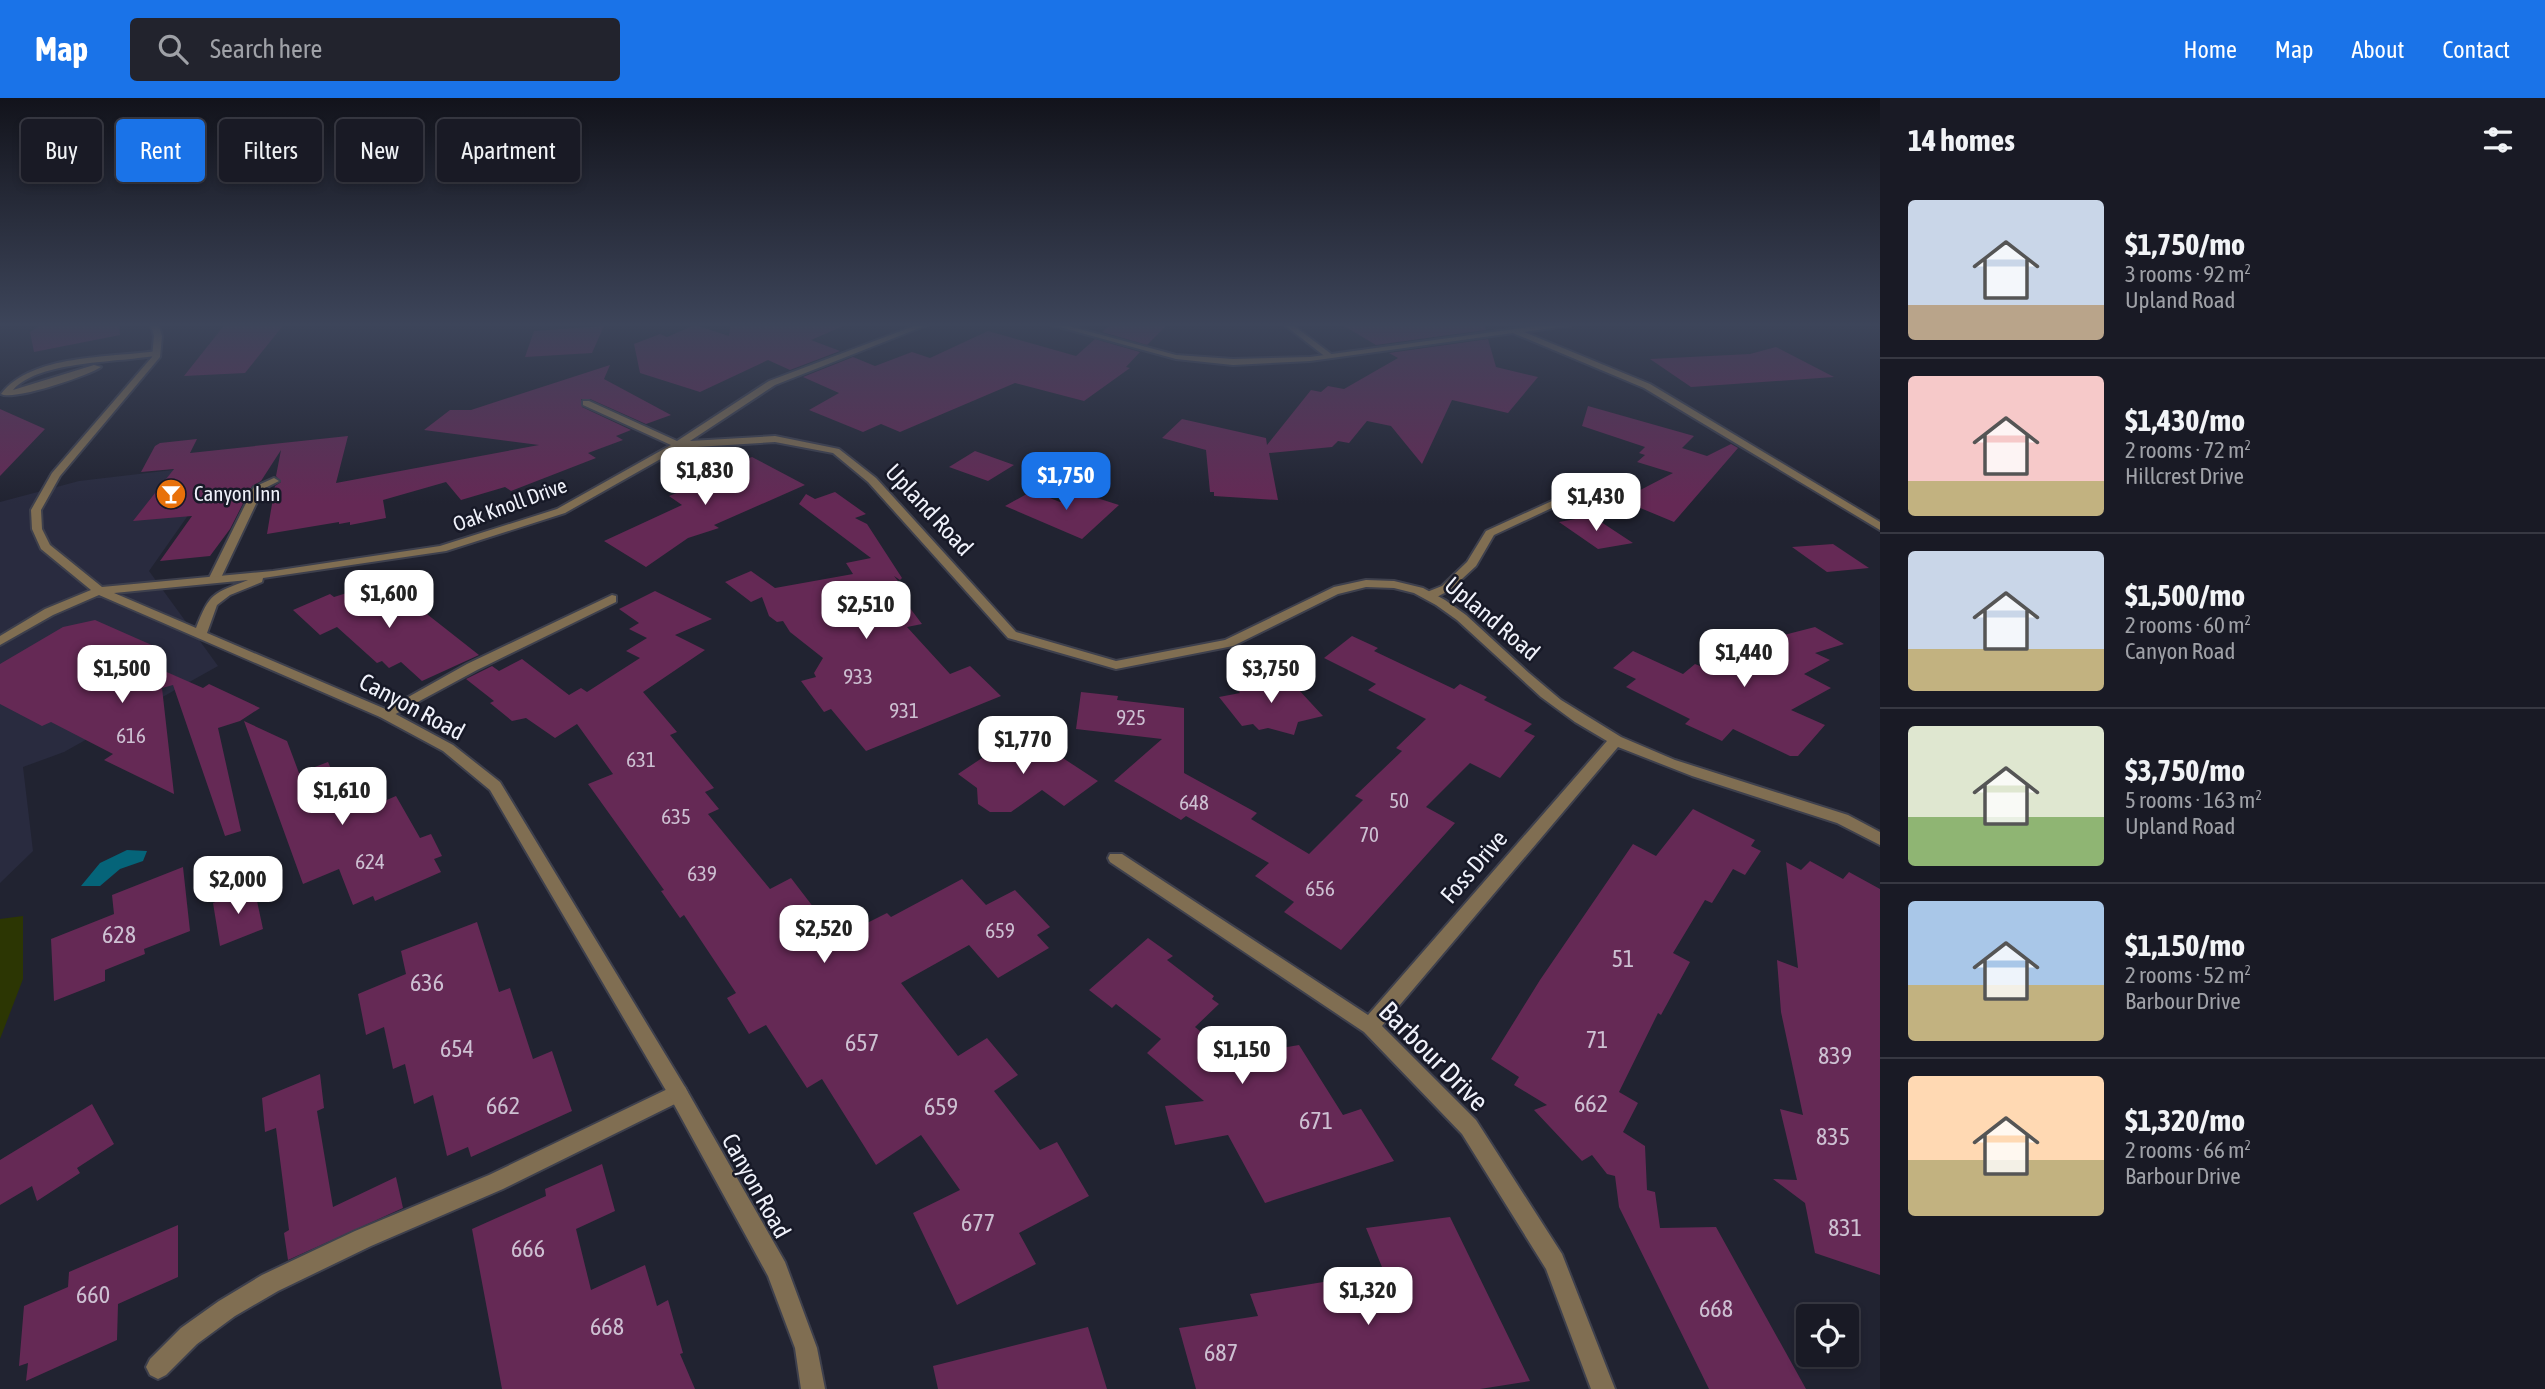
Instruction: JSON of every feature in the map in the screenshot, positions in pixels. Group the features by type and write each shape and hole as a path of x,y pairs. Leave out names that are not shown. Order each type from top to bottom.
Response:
{"street":[{"path":"15,383 5,394 46,383"},
{"name":"Canyon Road","path":"132,383 56,475 36,510 37,529 45,547 99,591 385,715 447,748 495,786 678,1093 777,1270 806,1349 813,1389"},
{"name":"Oak Knoll Drive","path":"0,641 49,612 99,591 273,574 442,549 561,512 678,445 772,383"},
{"path":"1640,383 1880,527"},
{"path":"586,403 678,445"},
{"name":"Upland Road","path":"678,445 775,439 836,451 872,480 1012,635 1116,665 1228,642 1352,585 1373,582 1404,585 1431,595 1452,610 1525,677 1565,709 1616,740 1723,782 1839,817 1880,839"},
{"path":"214,580 260,487 274,481"},
{"path":"1431,595 1446,588 1472,564 1490,533 1552,504"},
{"name":"Oak Knoll Drive","path":"201,635 212,603 226,593 273,574"},
{"path":"385,715 472,667 612,599"},
{"name":"Foss Drive","path":"1370,1026 1616,740"},
{"name":"Barbour Drive","path":"1116,858 1370,1026 1469,1127 1554,1262 1603,1389"},
{"path":"158,1367 177,1345 256,1291 344,1248 497,1181 678,1093"}],"shaded area":[{"path":"224,464 149,571 218,666 64,752 23,767 33,851 0,883 0,502 79,481"}],"green space":[{"path":"23,916 23,979 0,1039 0,919"}],"water":[{"path":"127,850 147,851 143,861 120,869 100,886 81,886 100,863"}],"building":[{"path":"554,383 612,383 671,415 646,424 590,399 581,399 582,407 631,430 616,436 623,440 588,453 596,458 511,491 505,487 461,500 446,482 383,500 386,518 350,525 350,522 339,522 267,534 275,486 281,482 276,476 281,450 261,481 252,486 230,529 210,556 160,561 192,516 133,521 174,469 141,472 155,446 160,443 197,439 190,453 348,436 336,483 539,445 424,430 450,410 471,410"},
{"path":"672,383 719,383 700,392"},
{"path":"817,383 1014,383 900,432 881,424 863,432 809,410 839,393"},
{"path":"1016,383 1109,383 1084,401"},
{"path":"1354,383 1533,383 1508,413 1452,400 1422,464 1391,426 1367,421 1349,443 1338,441 1332,447 1269,453 1278,500 1214,496 1214,492 1210,492 1206,450 1162,438 1182,419 1266,438 1267,445 1311,390 1321,392 1328,386 1344,389"},
{"path":"1686,383 1745,383 1691,387"},
{"path":"1588,406 1694,436 1682,448 1707,456 1731,444 1738,448 1674,522 1621,500 1673,473 1637,462 1645,455 1639,453 1645,447 1582,426"},
{"path":"0,409 45,429 0,476"},
{"path":"975,451 1014,465 988,481 949,467"},
{"path":"732,456 741,461 752,457 805,485 714,525 719,528 688,538 646,567 604,541 682,505 669,496 707,481 691,472"},
{"path":"1032,491 1060,502 1075,491 1119,505 1082,539 1005,506"},
{"path":"835,492 866,514 855,518 867,524 902,578 900,580 894,576 898,581 891,583 922,624 907,627 950,674 970,666 1001,696 866,751 831,709 824,712 801,681 816,677 814,673 823,658 790,632 783,621 777,622 769,616 762,597 751,602 725,582 751,571 775,588 853,574 846,563 871,558 799,504 806,494 815,499"},
{"path":"1592,516 1633,543 1598,549 1559,522"},
{"path":"1833,544 1869,568 1827,572 1792,547"},
{"path":"390,585 479,655 422,681 401,662 389,668 382,661 377,663 337,627 320,635 293,610 330,594 334,597 353,591 357,595 374,587 378,590"},
{"path":"655,591 712,619 675,635 705,650 643,692 677,732 670,735 714,788 705,792 719,809 708,814 770,889 791,878 837,938 887,913 891,917 962,879 986,905 1015,890 1050,927 1037,935 1049,948 998,978 969,945 901,983 958,1056 987,1038 1018,1075 994,1091 1040,1150 1057,1142 1089,1196 1019,1233 1036,1264 957,1305 913,1213 960,1190 921,1135 876,1165 822,1079 807,1088 766,1025 749,1034 727,998 736,993 684,915 680,918 661,891 664,890 588,784 613,774 577,724 555,738 526,718 512,721 490,703 494,701 466,679 492,666 499,671 522,659 569,695 581,688 587,692 640,658 626,651 647,638 629,629 639,623 619,609"},
{"path":"95,620 163,650 144,662 203,688 209,684 260,708 240,721 218,728 241,831 225,836 173,685 162,688 174,794 104,760 113,754 51,722 42,726 0,704 0,664 63,627"},
{"path":"1815,627 1844,644 1815,653 1830,660 1804,674 1831,688 1791,710 1825,725 1798,756 1790,756 1733,729 1722,741 1685,724 1690,719 1626,687 1636,679 1613,668 1633,651 1683,674 1695,664 1700,666 1773,630 1784,635"},
{"path":"1352,636 1378,648 1374,651 1454,689 1460,684 1487,697 1484,700 1532,724 1524,731 1535,736 1500,778 1470,763 1426,807 1455,823 1341,950 1284,912 1294,902 1255,876 1269,863 1186,816 1181,820 1114,781 1162,739 1076,729 1081,692 1118,696 1117,700 1184,708 1184,773 1257,813 1251,819 1309,854 1363,800 1355,796 1402,751 1396,748 1426,719 1368,690 1376,684 1324,658"},
{"path":"1286,676 1323,716 1298,722 1294,735 1268,728 1259,730 1253,724 1242,726 1219,697 1240,693 1235,687"},
{"path":"244,721 287,741 299,773 328,762 343,796 358,790 368,808 396,796 420,838 431,834 442,856 434,859 441,872 375,901 373,896 353,905 339,869 303,884"},
{"path":"1010,734 1038,752 1046,747 1098,781 1064,806 1042,790 1011,812 990,812 978,804 977,788 958,774 991,752 986,749"},
{"path":"1693,809 1755,840 1751,846 1761,851 1745,875 1733,869 1712,903 1705,900 1673,953 1690,962 1661,1015 1658,1013 1619,1092 1638,1103 1623,1132 1645,1146 1647,1190 1655,1192 1660,1228 1716,1227 1806,1389 1709,1389 1619,1207 1615,1176 1607,1174 1592,1155 1582,1161 1534,1110 1547,1105 1514,1085 1519,1077 1491,1059 1540,980 1633,844 1656,856"},
{"path":"1810,861 1843,879 1849,872 1880,889 1880,1275 1815,1253 1805,1203 1773,1179 1797,1180 1780,1109 1803,1115 1781,1012 1777,960 1798,968 1786,862 1801,870"},
{"path":"183,867 190,931 144,949 145,954 105,970 105,981 54,1001 51,939 114,914 112,895"},
{"path":"254,887 263,929 220,946 213,903"},
{"path":"477,922 499,992 510,988 533,1059 552,1051 572,1111 471,1157 468,1147 447,1156 433,1095 414,1104 405,1064 393,1069 384,1027 366,1035 358,994 406,974 401,951"},
{"path":"1148,938 1173,956 1167,960 1214,996 1212,999 1219,1004 1195,1027 1245,1068 1265,1051 1299,1045 1343,1115 1361,1109 1394,1161 1265,1203 1228,1135 1175,1145 1165,1106 1204,1101 1147,1053 1161,1039 1116,1004 1112,1008 1089,990"},
{"path":"320,1074 324,1108 317,1111 333,1207 396,1177 403,1208 288,1260 284,1233 289,1230 276,1128 265,1132 262,1098"},
{"path":"92,1104 114,1144 77,1168 80,1173 37,1201 32,1186 0,1205 0,1160"},
{"path":"602,1164 615,1211 576,1229 591,1290 645,1265 657,1306 668,1300 683,1353 680,1354 695,1389 502,1389 472,1229 546,1196 545,1189"},
{"path":"1450,1217 1530,1381 1480,1389 1196,1389 1179,1328 1258,1316 1250,1294 1384,1272 1366,1228"},
{"path":"178,1225 178,1277 118,1304 117,1340 26,1381 28,1363 19,1366 24,1306 68,1287 69,1272"},
{"path":"1088,1327 1107,1389 938,1389 933,1366"}],"place":[{"name":"Canyon Inn","path":"171,494"}]}
